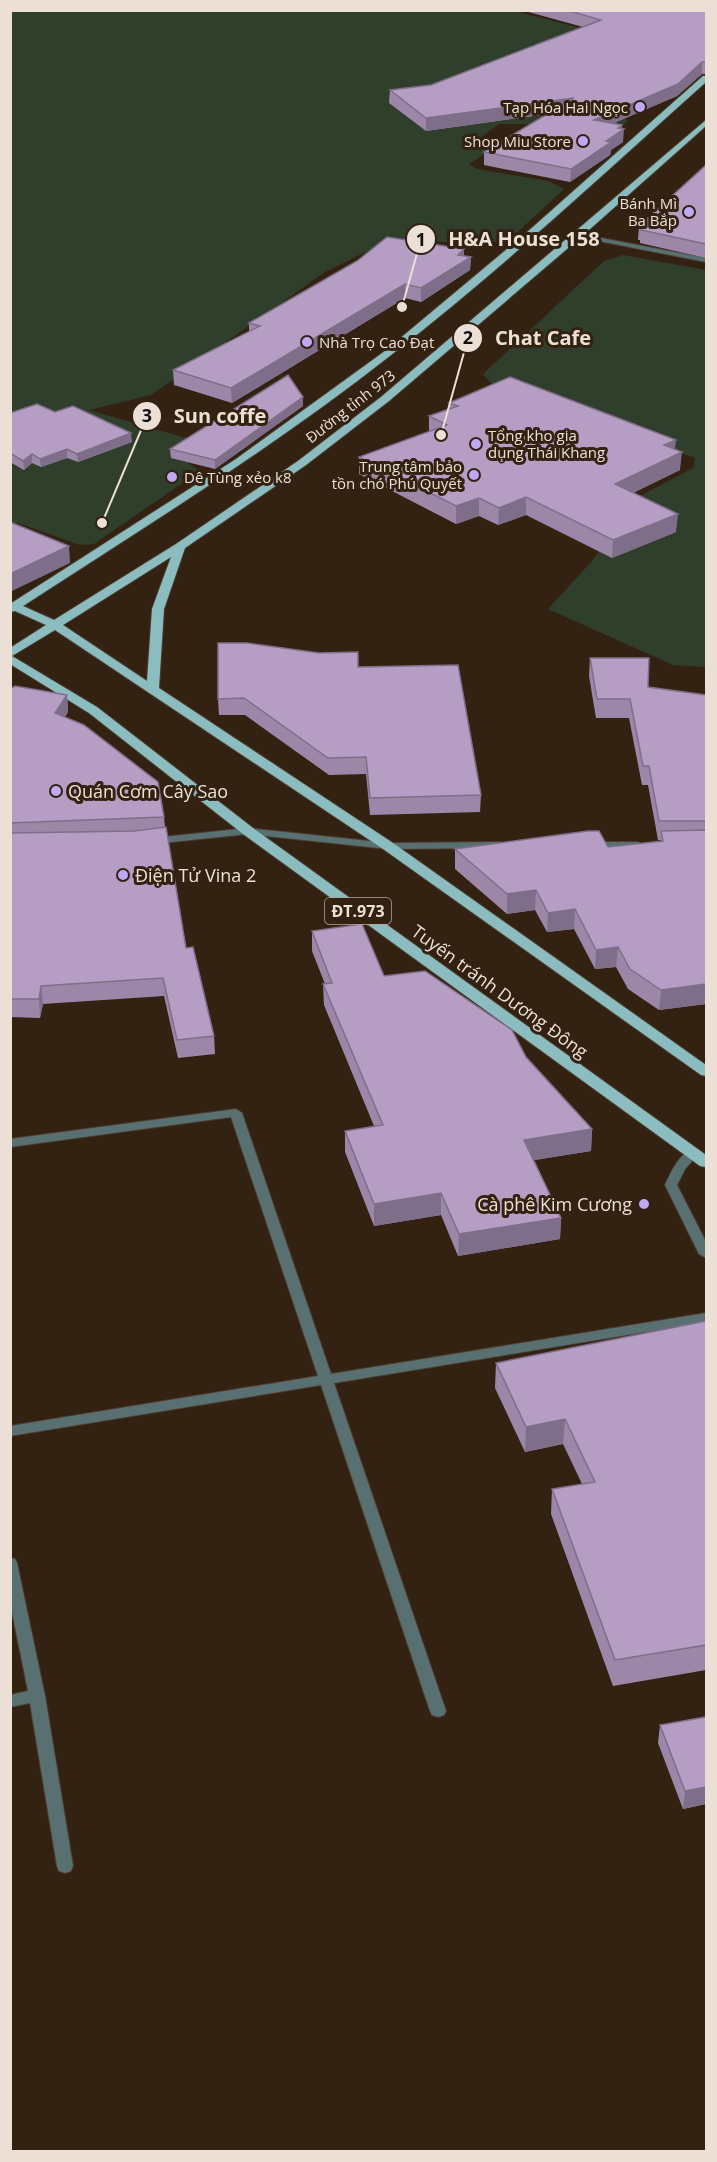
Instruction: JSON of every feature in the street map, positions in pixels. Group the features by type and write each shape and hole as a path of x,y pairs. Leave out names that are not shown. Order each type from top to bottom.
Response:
{"main road":[{"name":"Đường tỉnh 973","path":"13,607 240,461 388,353 528,236 706,78"},
{"name":"Đường tỉnh 973","path":"10,653 57,626 180,546 302,463 357,421 569,243 706,122"},
{"path":"153,692 154,645 158,609 180,546"},
{"path":"13,607 57,626 153,692 388,846 706,1072"},
{"name":"Tuyến tránh Dương Đông","path":"10,659 93,710 248,831 706,1162"}],"street":[{"path":"578,235 706,260"},
{"path":"146,842 248,831 388,846 516,845"},
{"path":"574,845 656,845"},
{"path":"10,1143 236,1113 324,1380 438,1711"},
{"path":"693,1153 680,1167 671,1185 706,1254"},
{"path":"10,1431 706,1317"},
{"path":"10,1563 37,1696 65,1866"},
{"path":"10,1701 37,1696"}],"green space":[{"path":"10,11 515,11 588,30 622,117 628,121 615,132 531,124 499,124 473,143 496,147 469,164 477,169 549,181 564,189 507,242 386,242 325,272 151,395 89,410 207,444 188,463 200,471 94,544 80,545 18,523 11,523"},
{"path":"623,255 706,270 706,667 673,665 548,609 592,561 634,499 693,468 695,458 493,385 483,374 604,261"}],"building":[{"path":"566,10 706,10 706,62 702,62 678,84 594,120 622,125 618,128 624,129 606,141 611,142 571,169 484,152 574,98 426,118 390,90 431,85 601,20"},
{"path":"706,165 706,244 641,230 643,227 639,226"},
{"path":"387,237 464,249 458,255 471,257 421,288 405,284 231,388 173,370 260,326 249,323 357,261"},
{"path":"288,375 303,397 215,460 170,449"},
{"path":"510,377 676,440 664,445 682,452 615,484 678,514 613,540 526,497 499,508 479,498 456,506 359,457 447,425 429,416 458,406 449,403"},
{"path":"37,404 55,412 73,406 131,433 77,454 67,449 40,459 32,454 23,461 10,453 10,413"},
{"path":"10,522 69,546 10,574"},
{"path":"218,643 247,643 319,653 358,652 358,667 458,665 481,795 370,798 366,757 328,758 244,698 218,699"},
{"path":"590,658 649,658 648,687 706,695 706,821 659,821 649,766 643,766 630,699 597,699"},
{"path":"15,686 67,695 55,713 84,725 158,782 164,817 10,823 10,689"},
{"path":"166,827 186,948 193,947 214,1036 177,1040 163,978 41,986 39,999 10,999 10,833 134,831"},
{"path":"706,830 706,984 661,990 630,969 618,947 596,950 575,909 548,913 536,890 507,894 455,849 588,831 599,831 608,847 663,841 661,831"},
{"path":"362,924 384,976 425,971 512,1030 526,1057 592,1129 524,1140 561,1218 459,1234 441,1193 374,1204 345,1131 383,1125 323,984 332,983 312,931"},
{"path":"706,1321 706,1645 615,1660 552,1489 595,1482 565,1419 526,1427 496,1363"},
{"path":"706,1717 706,1787 685,1791 660,1725"}],"place":[{"name":"Tạp Hóa Hai Ngọc","path":"640,107"},
{"name":"Shop Miu Store","path":"583,141"},
{"name":"Bánh Mì Ba Bắp","path":"689,212"},
{"name":"H&A House 158","path":"402,307"},
{"name":"Nhà Trọ Cao Đạt","path":"307,342"},
{"name":"Chat Cafe","path":"441,435"},
{"name":"Tổng kho gia dụng Thái Khang","path":"476,444"},
{"name":"Trung tâm bảo tồn chó Phú Quyết","path":"474,475"},
{"name":"Dê Tùng xẻo k8","path":"172,477"},
{"name":"Sun coffe","path":"102,523"},
{"name":"Quán Cơm Cây Sao","path":"56,791"},
{"name":"Điện Tử Vina 2","path":"123,875"},
{"name":"Cà phê Kim Cương","path":"644,1204"}]}
